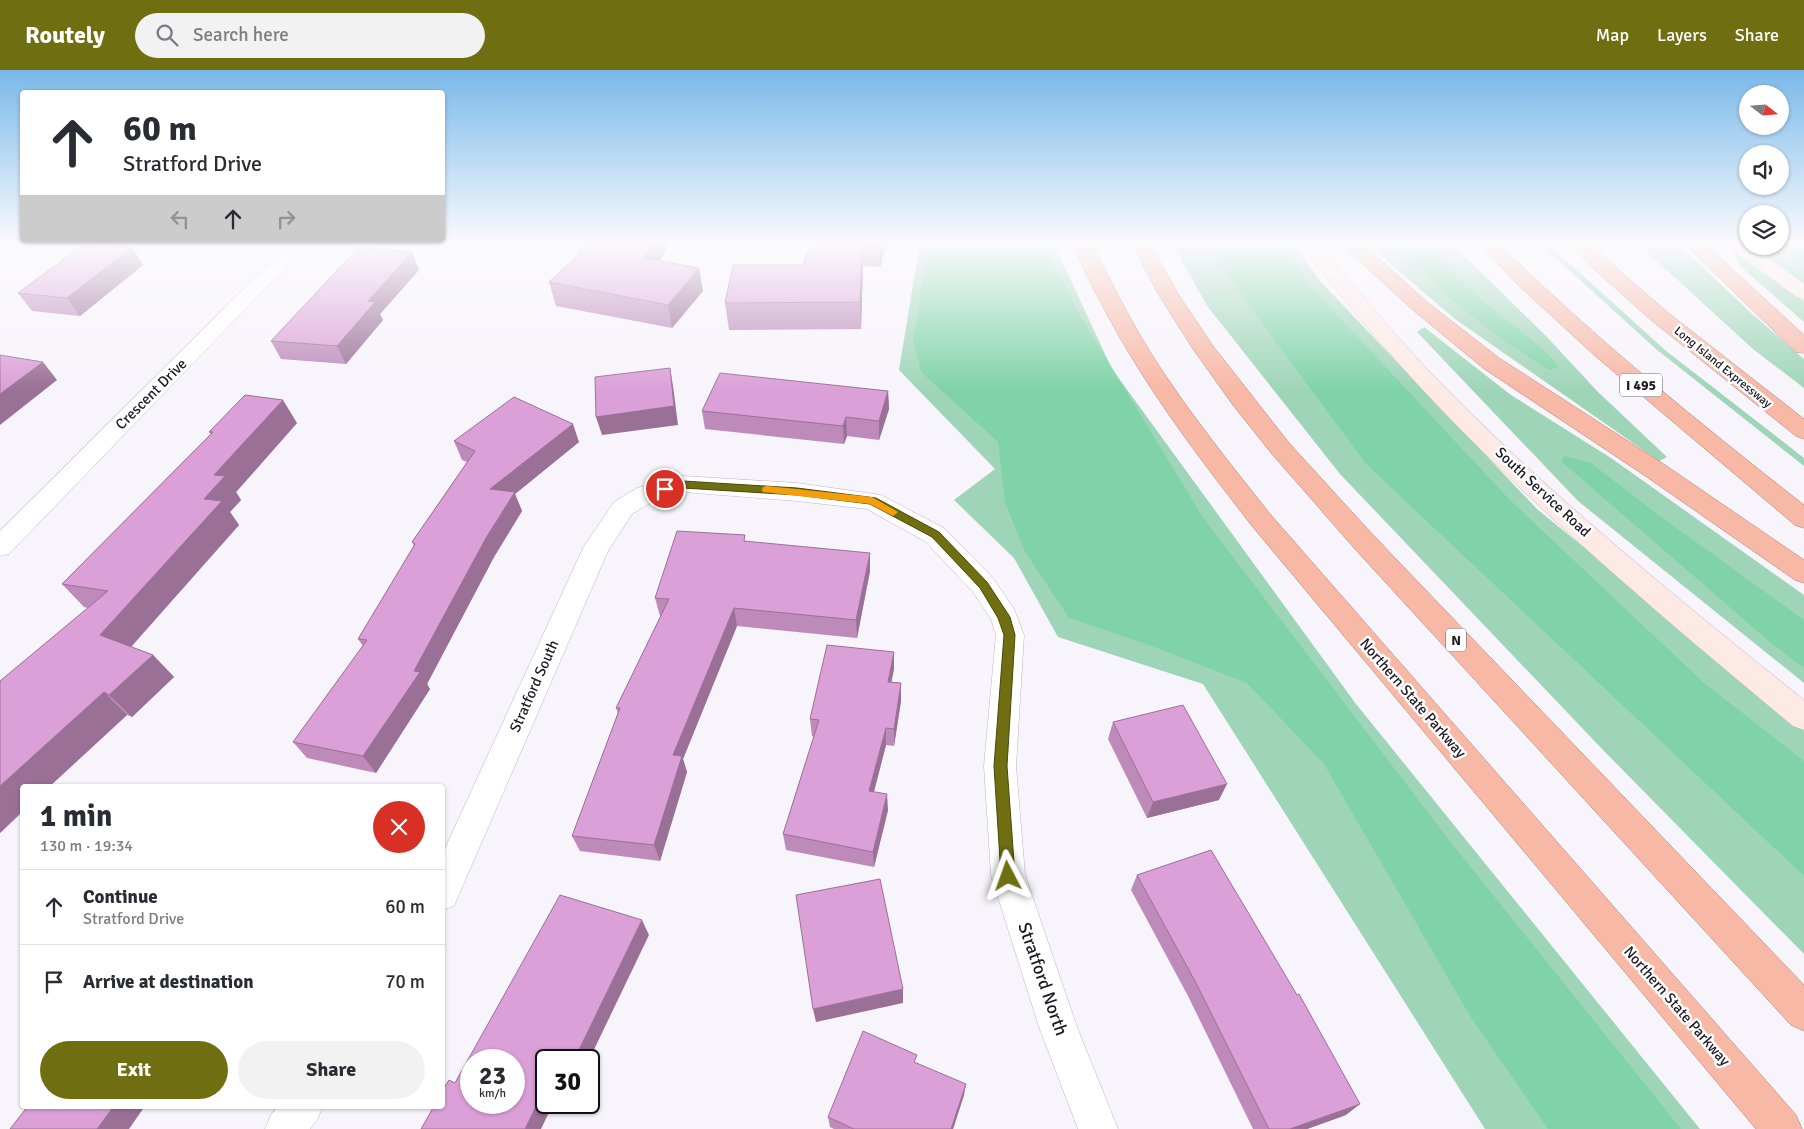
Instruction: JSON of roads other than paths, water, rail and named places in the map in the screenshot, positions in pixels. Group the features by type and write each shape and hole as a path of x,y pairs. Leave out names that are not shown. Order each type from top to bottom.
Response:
{"highway":[{"name":"Northern State Parkway","path":"1105,291 1131,340 1196,437 1244,499 1782,1129"},
{"name":"N","path":"1167,291 1211,358 1297,466 1416,597 1804,1012"},
{"path":"1404,291 1491,363 1653,469 1804,573"},
{"name":"I 495","path":"1538,291 1630,375 1804,519"},
{"name":"Long Island Expressway","path":"1631,291 1718,365 1804,431"},
{"path":"1745,291 1804,347"}],"main road":[{"name":"South Service Road","path":"1348,291 1415,368 1527,479 1672,609 1804,717"}],"street":[{"name":"Crescent Drive","path":"0,547 253,291"},
{"name":"Stratford South","path":"445,887 596,548 622,508 646,494 683,484 797,492 872,501 935,535 968,569"},
{"name":"Stratford North","path":"968,569 984,585 1004,617 1010,635 1000,766 1008,876 1058,1027 1098,1129"},
{"path":"285,1129 301,1109"}]}
